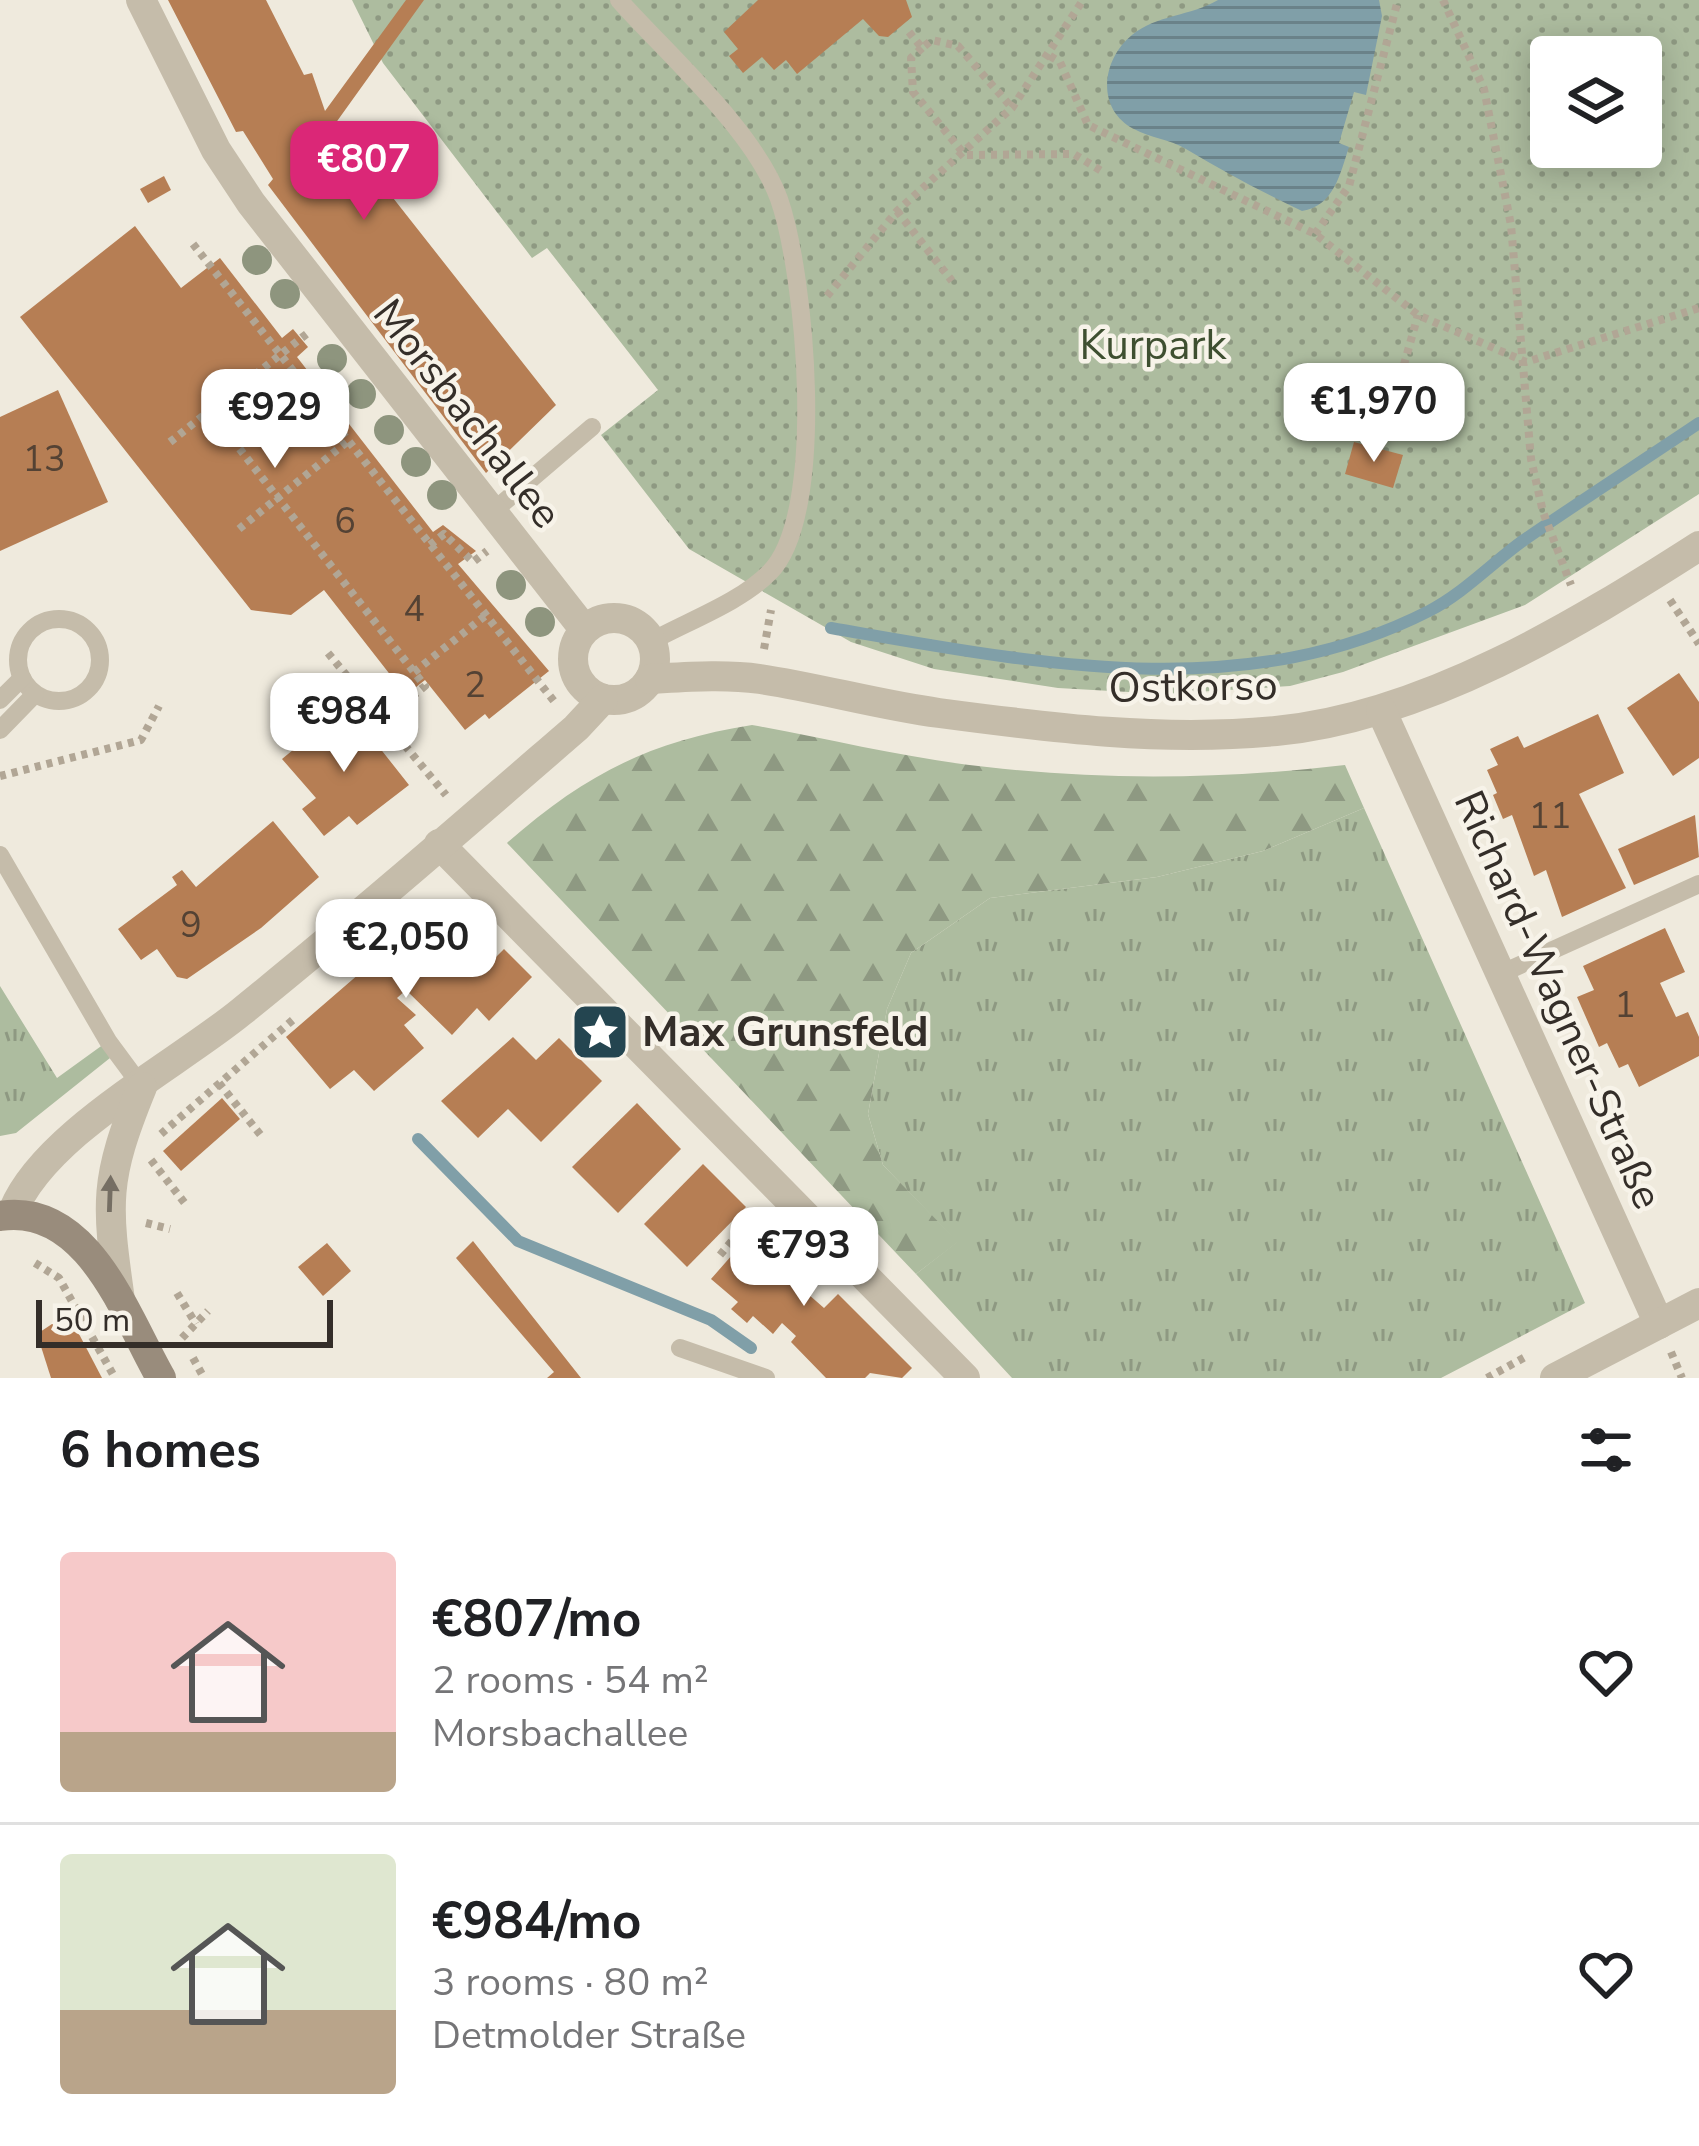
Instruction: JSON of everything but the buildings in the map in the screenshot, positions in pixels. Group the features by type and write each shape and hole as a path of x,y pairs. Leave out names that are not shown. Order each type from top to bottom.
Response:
{"main road":[{"path":"6,1215 56,1224 73,1236 121,1306 161,1378"}],"street":[{"name":"Morsbachallee","path":"141,0 216,150 251,203 584,629"},
{"name":"Ostkorso","path":"650,679 759,679 918,710 1070,730 1180,736 1278,731 1381,710 1561,632 1699,546"},
{"path":"608,617 621,617 652,640 655,667 650,679 630,697 602,699 585,688 573,667 573,653 584,629 608,617"},
{"path":"6,1215 22,1184 62,1142 238,1015 602,699"},
{"name":"Richard-Wagner-Straße","path":"1381,710 1659,1324"},
{"path":"440,844 965,1378"},
{"path":"121,1306 109,1225 110,1176 142,1087"},
{"path":"1555,1378 1699,1304"}],"lane":[{"path":"619,0 742,138 778,197 807,340 803,497 772,571 652,640"},
{"path":"490,514 592,428"},
{"path":"0,730 29,686 22,642 38,625 61,619 93,636 99,671 85,692 61,701 29,686"},
{"path":"0,700 29,686"},
{"path":"0,855 108,1041 142,1087"},
{"path":"1498,975 1699,884"},
{"path":"680,1348 766,1378"}],"path":[{"path":"807,340 831,289 897,211 965,155 1012,108 1084,0"},
{"path":"1315,234 1349,185 1398,0"},
{"path":"1443,0 1484,88 1510,225 1526,362 1531,459 1543,512 1572,588"},
{"path":"909,32 922,48"},
{"path":"965,155 914,92 911,58 932,40 958,46 1012,108"},
{"path":"1050,56 1060,62 1088,125 1315,234 1418,315 1526,362 1699,308"},
{"path":"965,155 1075,154 1102,172"},
{"path":"897,211 952,281"},
{"path":"193,244 553,700"},
{"path":"1381,446 1418,315"},
{"path":"170,442 313,328"},
{"path":"210,411 425,686 384,720"},
{"path":"239,529 346,442"},
{"path":"430,545 444,535 467,557"},
{"path":"1654,575 1699,644"},
{"path":"414,672 485,616"},
{"path":"328,653 443,792"},
{"path":"0,776 141,740 159,706"},
{"path":"158,1136 297,1016"},
{"path":"219,1083 263,1138"},
{"path":"137,1165 143,1149 187,1207"},
{"path":"720,1255 761,1205"},
{"path":"132,1224 170,1229"},
{"path":"35,1263 59,1279 115,1378"},
{"path":"177,1293 196,1324"},
{"path":"182,1338 208,1311"},
{"path":"1672,1356 1682,1378"}],"green space":[{"name":"Kurpark","path":"352,0 1699,0 1699,494 1525,605 1343,672 1290,686 1164,694 1058,688 934,669 851,642 689,549 601,435 658,390 547,248 532,258 383,63"},
{"path":"752,725 928,759 1076,775 1211,775 1345,765 1364,808 1263,851 1157,877 990,898 911,953 887,1009 868,1114 883,1165 958,1242 916,1274 507,843 563,798 620,764 682,741"},
{"path":"1364,808 1585,1303 1441,1378 1012,1378 916,1274 957,1242 883,1165 868,1114 887,1009 911,953 990,898 1157,877 1263,851"},
{"path":"0,986 57,1078 104,1044 110,1058 16,1133 0,1136"}],"water":[{"path":"1218,0 1379,0 1382,16 1366,95 1354,92 1339,143 1349,147 1342,168 1329,196 1313,208 1302,211 1180,146 1134,129 1113,109 1107,84 1122,45 1152,23"}],"waterway":[{"path":"831,628 1058,663 1209,668 1284,659 1357,641 1429,611 1524,540 1699,423"},
{"path":"418,1139 518,1241 711,1320 751,1348"}],"place":[{"name":"Max Grunsfeld","path":"600,1032"}]}
